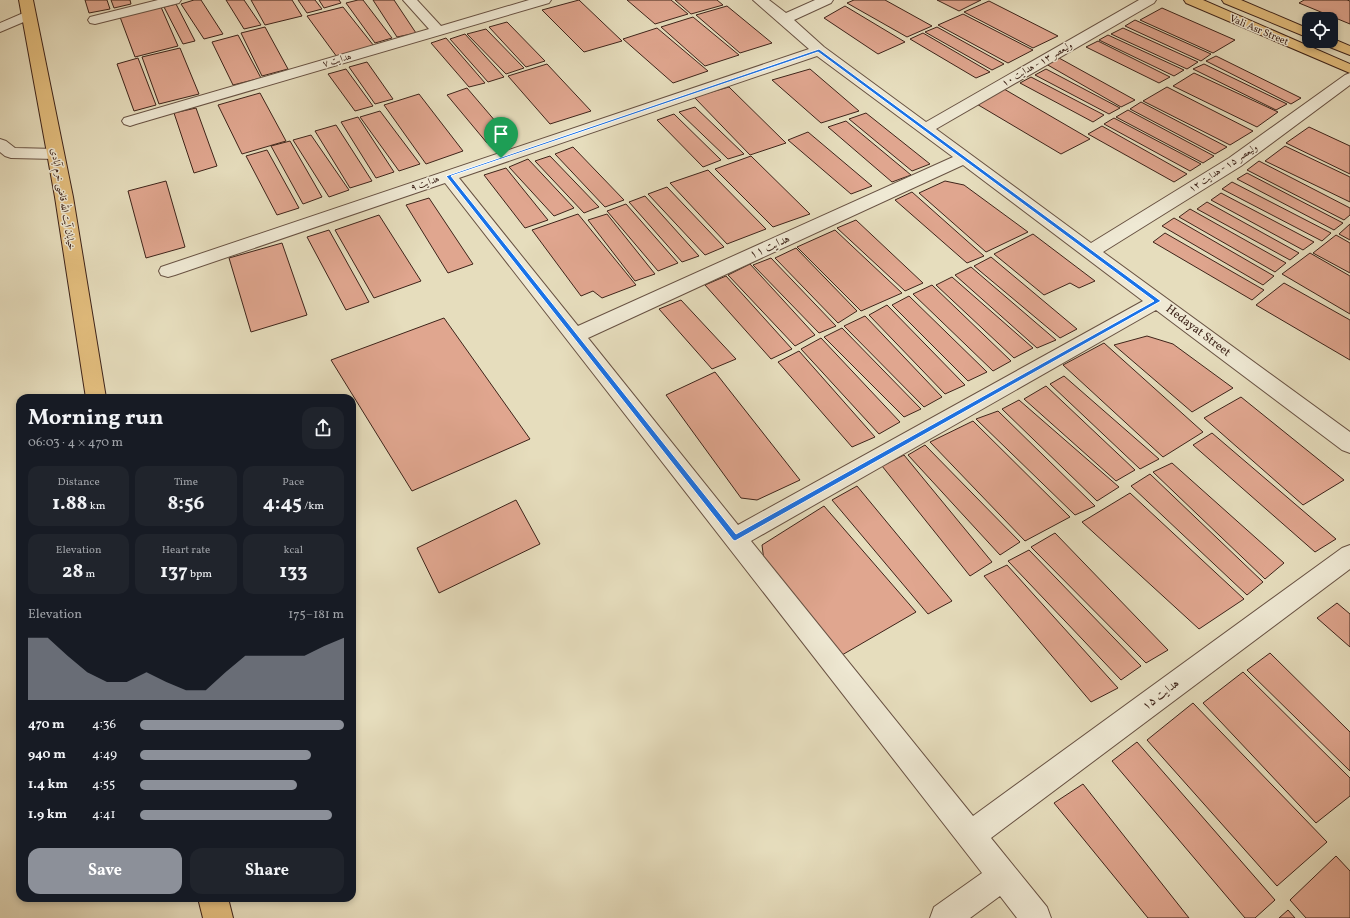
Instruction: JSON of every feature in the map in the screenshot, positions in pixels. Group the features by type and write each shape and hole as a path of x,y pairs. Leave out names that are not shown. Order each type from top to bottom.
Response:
{"main road":[{"name":"Vali Asr Street","path":"1191,0 1350,69"},
{"name":"Vali Asr Street","path":"1229,0 1302,31"},
{"name":"خیابان آیت الله قاضی خرم آبادی","path":"27,7 64,196 95,394"},
{"path":"1338,46 1350,51"},
{"path":"214,902 218,918"}],"street":[{"path":"95,20 174,0"},
{"path":"410,0 438,31"},
{"name":"هدایت ۷","path":"130,121 544,0"},
{"name":"Hedayat Street","path":"760,0 785,18 819,50 1350,444"},
{"path":"785,18 826,0"},
{"name":"ولیعصر ۱۳ - هدایت ۱۰","path":"925,129 1148,0"},
{"path":"0,28 27,7"},
{"name":"هدایت ۹","path":"168,271 819,50"},
{"name":"ولیعصر ۱۵ - هدایت ۱۲","path":"1091,251 1235,162 1350,78"},
{"path":"0,144 11,153 56,154"},
{"name":"هدایت ۱۱","path":"575,336 965,158"},
{"path":"448,176 1036,918"},
{"path":"735,538 1158,301"},
{"name":"هدایت ۱۵","path":"971,835 1350,555"},
{"path":"945,918 1003,876"}],"building":[{"path":"85,0 107,0 110,9 89,13"},
{"path":"111,0 130,0 131,4 114,8"},
{"path":"194,0 201,0 223,34 204,39 181,4"},
{"path":"226,0 244,0 261,25 244,29"},
{"path":"251,0 292,0 302,16 265,25"},
{"path":"298,0 315,0 322,9 307,13"},
{"path":"319,0 339,0 341,3 324,8"},
{"path":"363,0 392,38 375,43 346,3"},
{"path":"373,0 394,0 416,33 397,37"},
{"path":"579,0 622,41 584,52 542,10"},
{"path":"627,0 671,0 688,14 655,24"},
{"path":"675,0 717,0 723,5 691,14"},
{"path":"854,0 885,0 932,26 907,37 847,3"},
{"path":"937,0 981,0 959,11"},
{"path":"1304,0 1350,1 1350,24 1338,19 1338,12 1321,12 1299,3"},
{"path":"989,1 1058,36 1033,48 964,12"},
{"path":"176,4 195,41 183,44 164,7"},
{"path":"727,6 772,43 740,53 696,15"},
{"path":"845,6 905,42 878,54 824,18"},
{"path":"161,7 178,46 135,57 120,17"},
{"path":"343,7 374,46 337,57 307,16"},
{"path":"1162,8 1235,40 1213,53 1140,20"},
{"path":"963,14 1033,50 1008,63 938,25"},
{"path":"693,17 739,55 705,66 661,27"},
{"path":"1135,20 1211,54 1201,61 1125,26"},
{"path":"507,22 545,61 526,67 489,27"},
{"path":"265,27 288,69 262,76 241,33"},
{"path":"937,27 1004,64 992,70 925,32"},
{"path":"657,28 708,71 673,83 623,39"},
{"path":"1123,28 1198,62 1187,69 1111,34"},
{"path":"486,29 524,68 506,74 467,34"},
{"path":"923,33 990,72 976,78 910,39"},
{"path":"465,34 504,77 488,82 450,39"},
{"path":"238,35 261,78 233,85 212,42"},
{"path":"1108,35 1184,70 1174,76 1099,40"},
{"path":"446,38 485,83 469,87 431,43"},
{"path":"1098,41 1170,77 1159,83 1086,47"},
{"path":"180,48 199,94 159,104 142,57"},
{"path":"1216,56 1301,98 1291,104 1206,61"},
{"path":"138,58 156,105 134,111 117,64"},
{"path":"1059,58 1135,100 1121,107 1046,64"},
{"path":"367,62 393,99 375,104 349,67"},
{"path":"547,64 591,111 550,124 508,76"},
{"path":"1204,64 1287,104 1276,110 1193,69"},
{"path":"346,69 373,106 355,111 328,74"},
{"path":"810,69 859,111 821,123 772,80"},
{"path":"1046,69 1120,108 1109,114 1035,75"},
{"path":"1194,73 1278,112 1257,127 1173,86"},
{"path":"1031,77 1104,115 1093,122 1020,83"},
{"path":"729,87 786,143 750,155 694,97"},
{"path":"1167,87 1253,131 1230,145 1143,101"},
{"path":"467,88 508,136 487,143 447,95"},
{"path":"1004,89 1090,139 1061,154 975,103"},
{"path":"260,93 286,141 242,154 218,105"},
{"path":"419,94 463,151 426,164 384,105"},
{"path":"1141,102 1227,147 1215,154 1130,109"},
{"path":"695,107 744,154 728,159 679,112"},
{"path":"196,108 217,166 194,173 174,113"},
{"path":"1128,110 1214,156 1203,163 1116,117"},
{"path":"380,111 420,164 399,171 360,117"},
{"path":"866,113 930,164 912,171 849,119"},
{"path":"674,114 721,160 703,167 657,120"},
{"path":"358,117 394,172 376,178 341,122"},
{"path":"1114,118 1201,164 1190,171 1104,124"},
{"path":"846,121 911,175 892,182 828,127"},
{"path":"336,125 372,181 350,188 315,131"},
{"path":"1102,126 1187,174 1174,182 1088,134"},
{"path":"1309,127 1350,146 1350,174 1286,143"},
{"path":"808,132 872,186 851,194 788,140"},
{"path":"311,135 349,190 329,197 293,140"},
{"path":"290,141 322,197 303,204 271,146"},
{"path":"1285,146 1350,177 1350,202 1265,161"},
{"path":"573,147 624,200 605,207 555,154"},
{"path":"267,150 299,208 277,215 246,156"},
{"path":"550,156 599,207 584,213 535,161"},
{"path":"751,156 810,214 773,227 715,169"},
{"path":"528,159 574,208 554,216 509,167"},
{"path":"1259,161 1350,208 1350,215 1344,220 1247,170"},
{"path":"506,168 548,220 525,228 484,175"},
{"path":"708,170 766,229 727,244 670,183"},
{"path":"1247,173 1343,223 1334,230 1237,179"},
{"path":"166,181 185,247 146,258 128,191"},
{"path":"945,181 964,185 1028,232 986,252 919,193"},
{"path":"1232,182 1331,233 1322,241 1222,189"},
{"path":"667,187 724,247 705,255 648,194"},
{"path":"912,192 984,256 967,263 895,200"},
{"path":"1221,193 1314,242 1303,250 1211,200"},
{"path":"645,196 699,256 682,262 629,202"},
{"path":"429,198 473,264 448,273 406,205"},
{"path":"1207,202 1299,253 1290,260 1197,209"},
{"path":"626,204 678,263 658,271 607,211"},
{"path":"1190,209 1286,263 1275,272 1179,217"},
{"path":"578,214 636,285 602,298 593,291 581,296 532,230"},
{"path":"607,214 655,274 635,281 588,220"},
{"path":"379,215 421,281 374,298 335,230"},
{"path":"1174,218 1274,276 1263,285 1162,226"},
{"path":"856,220 923,283 905,291 837,228"},
{"path":"1350,224 1350,240 1339,234"},
{"path":"329,230 369,302 346,310 307,237"},
{"path":"835,230 902,293 861,311 797,247"},
{"path":"1165,233 1264,290 1252,300 1153,242"},
{"path":"1033,234 1095,281 1079,288 1070,283 1044,295 994,254"},
{"path":"1336,235 1350,243 1350,273 1313,253"},
{"path":"282,243 307,315 251,332 229,258"},
{"path":"796,248 857,311 838,323 775,258"},
{"path":"1310,253 1350,276 1350,314 1282,274"},
{"path":"991,257 1077,329 1060,338 974,266"},
{"path":"771,258 836,326 819,333 753,265"},
{"path":"750,264 815,335 795,346 728,275"},
{"path":"971,267 1056,340 1037,348 955,275"},
{"path":"726,276 792,349 771,359 705,285"},
{"path":"952,277 1033,348 1014,358 936,285"},
{"path":"1284,283 1350,320 1350,360 1256,305"},
{"path":"932,285 1011,361 993,371 913,294"},
{"path":"909,296 987,372 968,381 892,305"},
{"path":"681,300 736,359 712,369 659,309"},
{"path":"887,305 965,385 945,394 869,315"},
{"path":"865,316 942,397 924,407 844,326"},
{"path":"444,318 530,439 412,491 356,400 356,394 352,394 331,360"},
{"path":"842,328 921,409 904,417 824,337"},
{"path":"1147,336 1173,344 1233,388 1192,412 1114,345"},
{"path":"821,338 900,422 879,434 801,349"},
{"path":"1104,343 1203,432 1163,457 1063,365"},
{"path":"799,351 875,437 852,447 778,362"},
{"path":"715,372 800,480 757,500 741,498 666,395"},
{"path":"1064,376 1159,459 1140,469 1050,384"},
{"path":"1046,386 1135,470 1116,481 1024,399"},
{"path":"1241,397 1344,480 1303,505 1204,418"},
{"path":"1019,400 1119,487 1097,501 1002,409"},
{"path":"998,411 1095,506 1075,515 976,419"},
{"path":"973,421 1070,517 1025,541 930,442"},
{"path":"1212,433 1336,539 1315,552 1193,445"},
{"path":"925,445 1020,542 1000,555 908,455"},
{"path":"904,455 992,562 970,576 882,466"},
{"path":"1172,463 1284,563 1265,579 1153,472"},
{"path":"1150,474 1263,582 1247,595 1131,486"},
{"path":"857,486 952,601 928,614 832,500"},
{"path":"1130,493 1244,599 1199,629 1082,522"},
{"path":"516,500 540,544 439,593 417,548"},
{"path":"824,506 916,612 842,655 764,561 762,545"},
{"path":"1055,533 1168,650 1146,663 1031,547"},
{"path":"1029,550 1141,666 1121,680 1008,561"},
{"path":"1007,565 1118,688 1091,702 984,576"},
{"path":"1337,603 1350,614 1350,647 1317,618"},
{"path":"1270,653 1350,732 1350,771 1247,670"},
{"path":"1243,672 1350,778 1350,796 1316,823 1203,703"},
{"path":"1193,703 1327,842 1277,886 1147,740"},
{"path":"1137,742 1275,900 1255,918 1245,918 1112,761"},
{"path":"1083,784 1189,918 1148,918 1054,803"},
{"path":"1336,856 1350,871 1350,918 1306,918 1290,900"},
{"path":"1288,910 1295,918 1279,918"}],"route":[{"path":"819,50 1158,301 735,538 448,176 501,158 819,50"}]}
